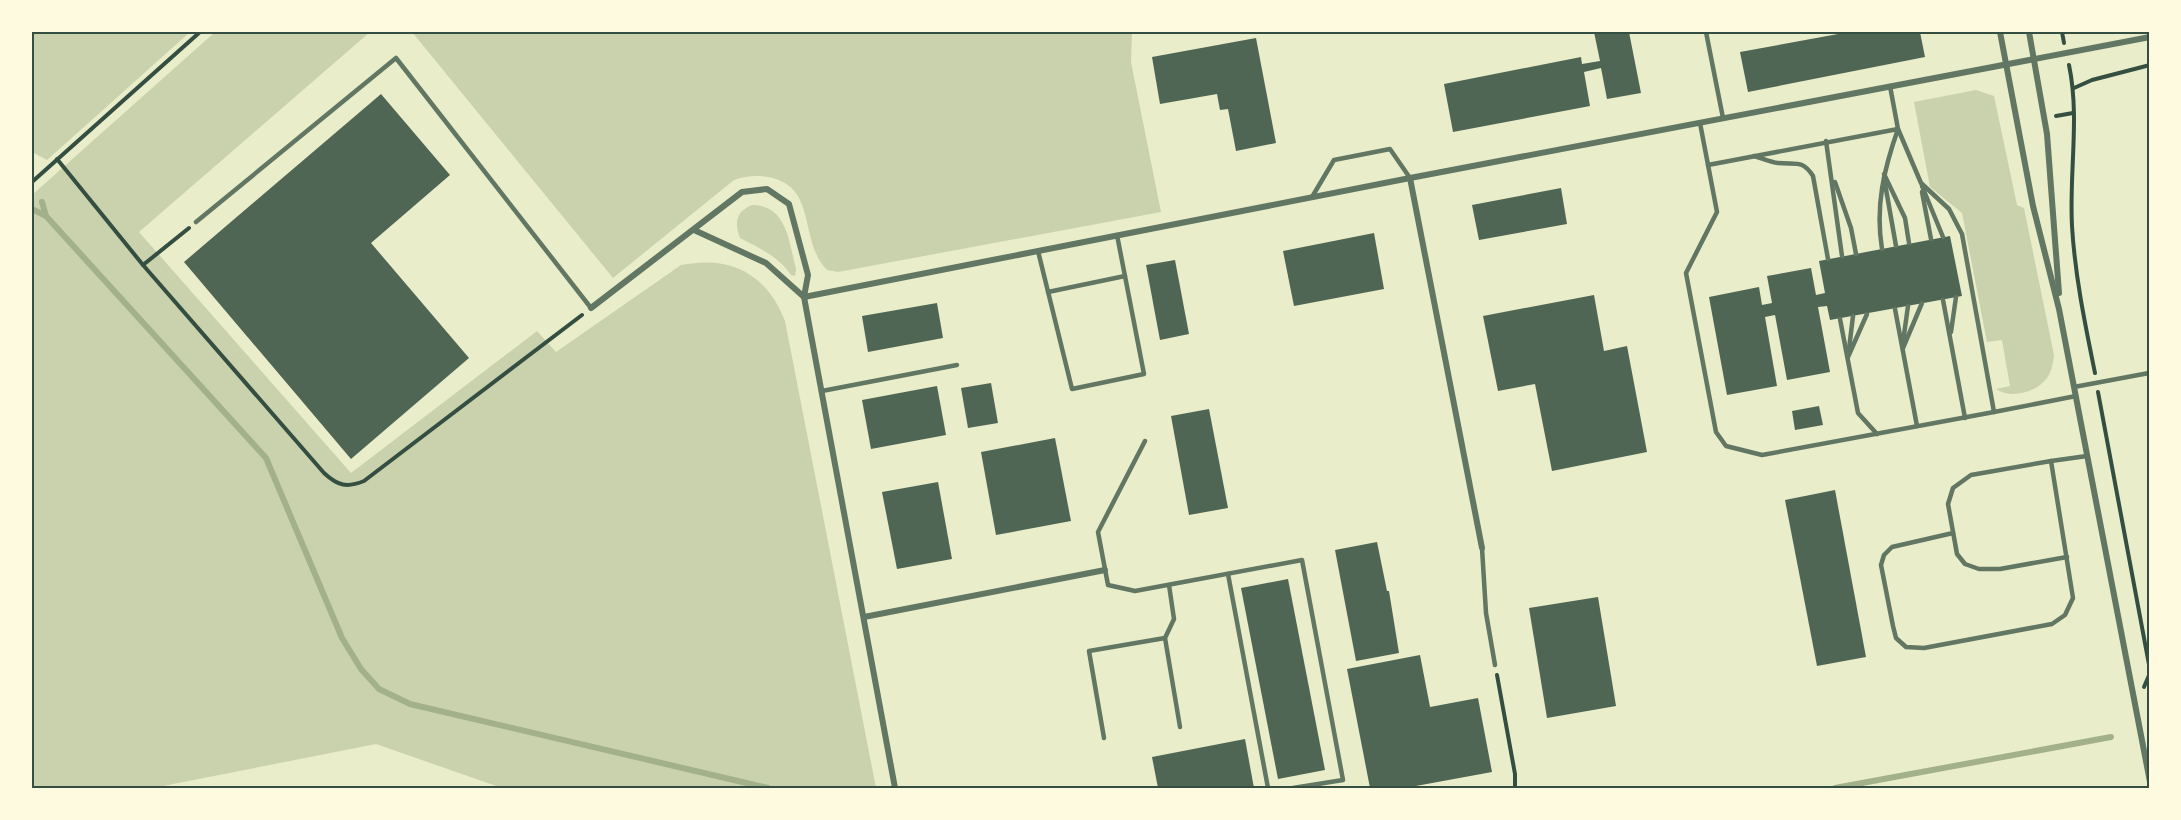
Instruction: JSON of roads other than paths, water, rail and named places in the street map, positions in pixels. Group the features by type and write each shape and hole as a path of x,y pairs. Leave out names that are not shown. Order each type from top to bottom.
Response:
{"street":[{"path":"2000,32 2034,206 2059,309 2150,782"},
{"path":"2029,32 2035,58 2050,166 2059,309"},
{"path":"804,297 1410,178 2150,37"},
{"path":"1410,178 1482,548"},
{"path":"591,308 742,192 768,189 779,194 789,204 808,275 804,297 895,789"},
{"path":"694,230 766,263 804,297"},
{"path":"864,618 1105,570"}],"lane":[{"path":"1706,32 1723,118"},
{"path":"196,222 396,58 591,308"},
{"path":"1890,86 1898,129 1943,237"},
{"path":"1700,123 1717,212 1686,273 1716,432 1726,446 1762,455 2076,396"},
{"path":"1708,165 1751,155 1898,129"},
{"path":"1882,249 1878,223 1883,172 1898,129"},
{"path":"1826,141 1842,256"},
{"path":"1312,197 1334,160 1390,150 1410,178"},
{"path":"1751,155 1778,163 1798,162 1806,166 1813,176 1828,259"},
{"path":"1883,172 1905,218 1910,243"},
{"path":"1883,172 1896,246"},
{"path":"1832,174 1851,228 1856,254"},
{"path":"1921,183 1931,239"},
{"path":"1921,183 1949,208 1962,234 1994,412"},
{"path":"1038,251 1072,389 1144,374 1117,236"},
{"path":"1048,292 1125,276"},
{"path":"1950,338 1956,297"},
{"path":"1944,300 1965,418"},
{"path":"1903,348 1922,303"},
{"path":"1903,348 1908,306"},
{"path":"1894,309 1917,426"},
{"path":"1848,357 1867,314"},
{"path":"1848,357 1854,316"},
{"path":"1840,319 1858,413 1877,434"},
{"path":"822,391 957,365"},
{"path":"2074,387 2149,373"},
{"path":"1144,441 1098,532 1108,585 1135,591 1302,560 1343,780 1293,789"},
{"path":"2067,557 2000,569 1979,569 1965,564 1957,554 1948,504 1953,488 1971,476 2087,456"},
{"path":"1953,533 1892,547 1884,555 1881,566 1893,626 1896,638 1906,647 1924,648 2052,624 2065,615 2073,598 2051,461"},
{"path":"1482,548 1486,613 1495,665"},
{"path":"1228,574 1268,789"},
{"path":"1169,585 1174,619 1165,638 1180,727"},
{"path":"1104,738 1089,651 1165,638"}],"waterway":[{"path":"42,202 46,216"},
{"path":"34,210 46,216 266,458 342,638 361,669 379,689 410,704 768,788"},
{"path":"1835,788 2111,737"}]}
